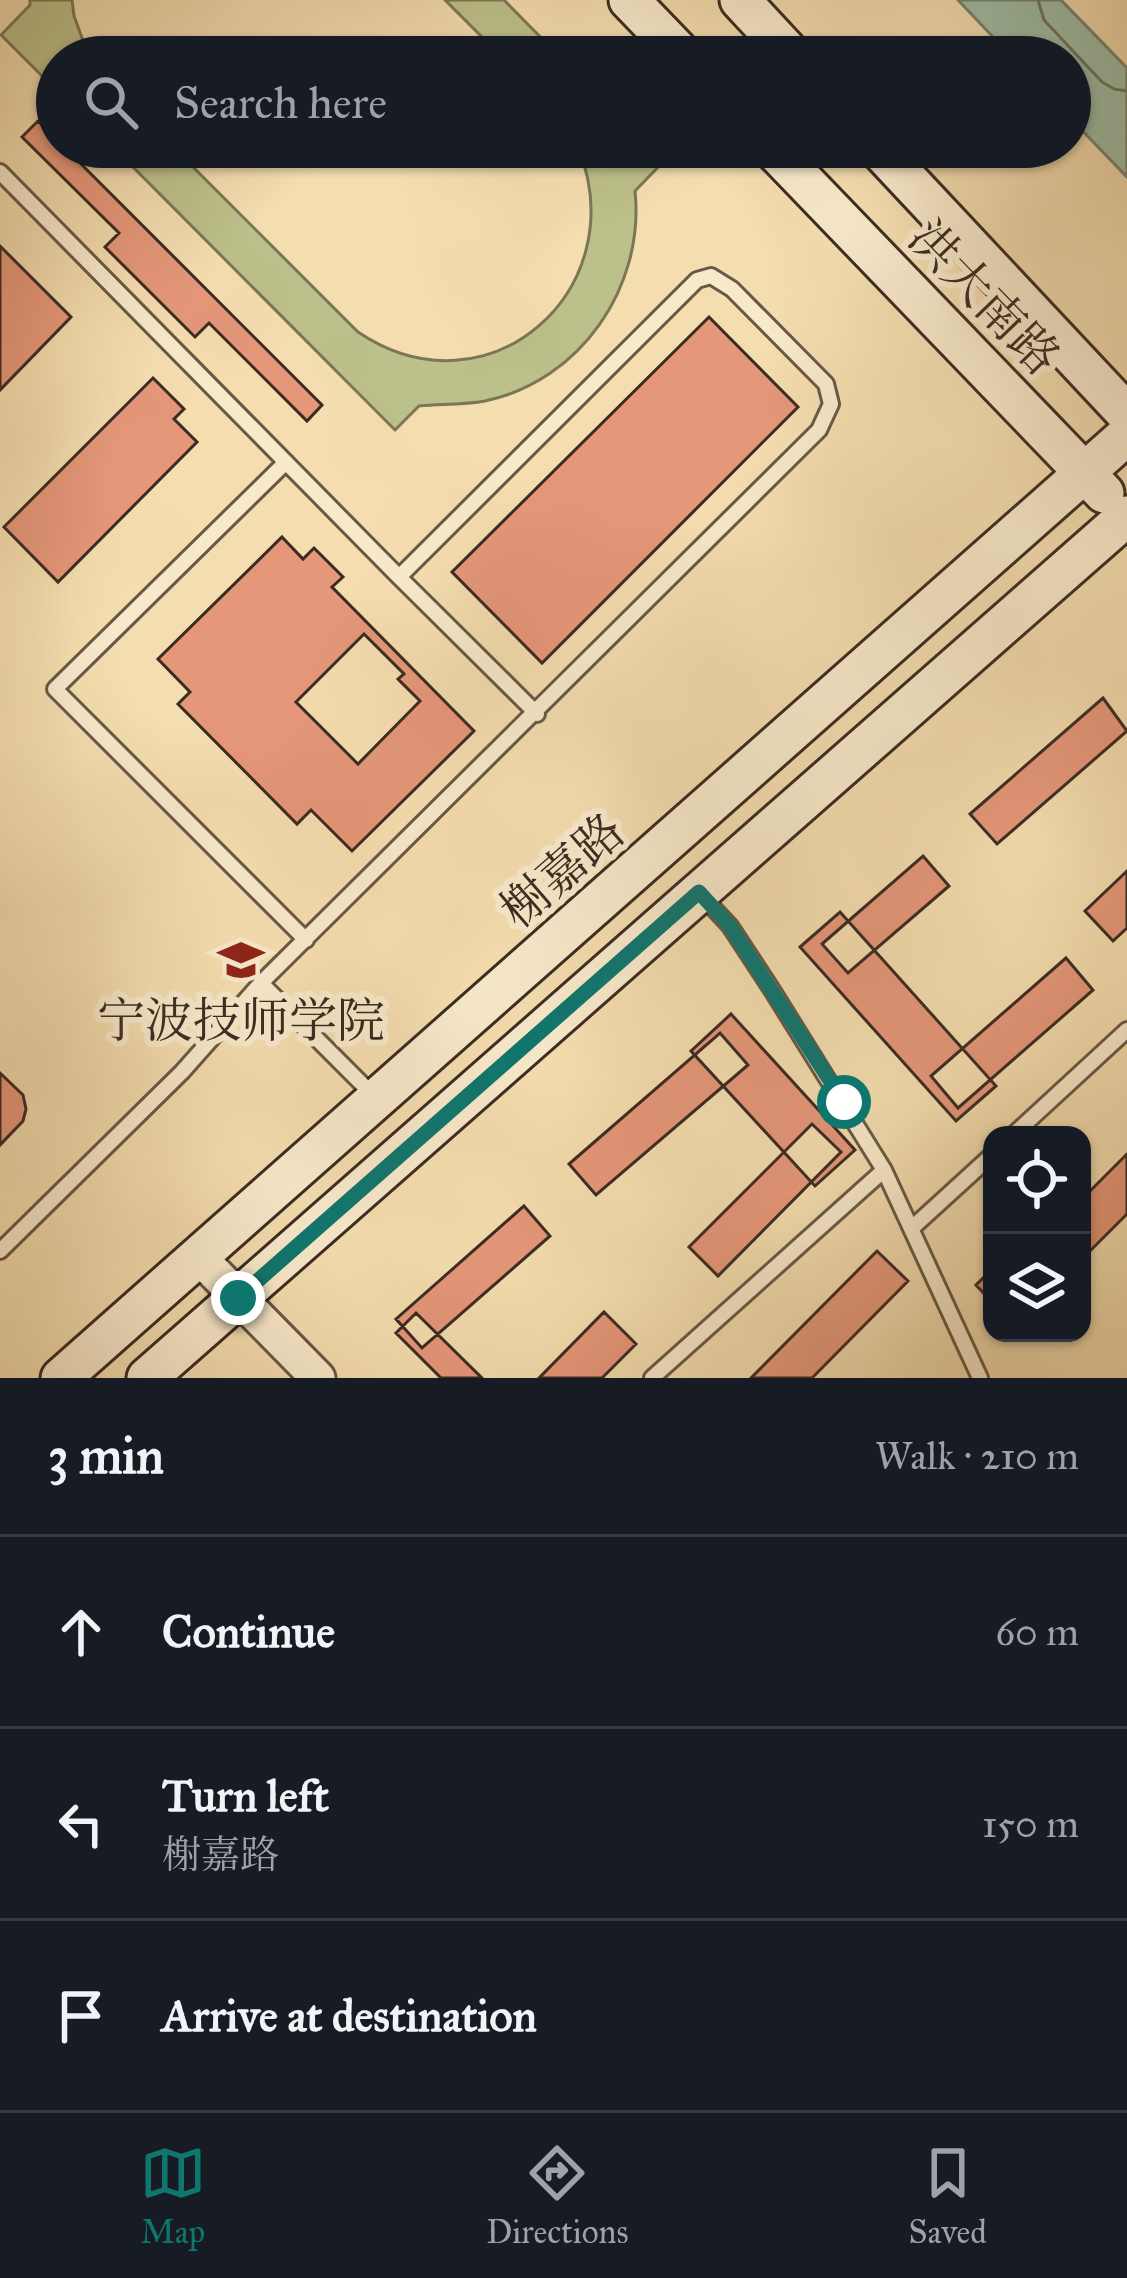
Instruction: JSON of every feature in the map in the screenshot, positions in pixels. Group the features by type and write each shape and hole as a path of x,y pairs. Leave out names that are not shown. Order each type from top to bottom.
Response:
{"main road":[{"path":"629,0 664,36"},
{"path":"740,0 773,36"},
{"name":"洪大南路","path":"791,168 1127,517"},
{"name":"洪大南路","path":"897,168 1127,414"},
{"name":"榭嘉路","path":"61,1378 1127,435"},
{"path":"147,1378 1127,517"}],"street":[{"path":"200,1258 318,1378"}],"lane":[{"path":"0,172 537,714"},
{"path":"0,1251 182,1072 261,983 819,430 831,404 826,384 748,305 712,276 697,280 399,577"},
{"path":"286,462 55,689 306,940"},
{"path":"699,892 730,926 772,989 884,1170 980,1378"},
{"path":"261,983 379,1100"},
{"path":"1023,1126 1127,1030"},
{"path":"912,1228 983,1163"},
{"path":"652,1378 884,1170"}],"shaded area":[{"path":"30,0 72,0 81,36 36,36 36,70 1,35"},
{"path":"445,0 504,0 539,36 481,36"},
{"path":"134,168 194,168 358,332 407,355 455,360 500,350 539,326 568,292 586,249 591,200 583,168 657,168 635,191 629,261 617,294 577,351 519,390 485,401 419,406 395,430"}],"water":[{"path":"958,0 1061,0 1127,68 1127,177 1091,140 1091,36 992,36"}],"building":[{"path":"36,123 36,151 22,137"},
{"path":"53,168 85,168 322,405 307,421 209,323 195,337 105,247 119,233"},
{"path":"0,246 71,317 0,390"},
{"path":"709,317 798,407 542,663 452,572"},
{"path":"153,378 184,409 174,419 197,442 58,582 4,527"},
{"path":"282,537 303,559 314,548 343,577 332,587 474,731 352,851 311,810 297,824 178,704 190,692 158,659","holes":["364,634 404,674 398,679 420,701 358,764 296,702"]},
{"path":"1103,698 1127,731 997,844 970,814"},
{"path":"923,856 949,886 848,973 822,944"},
{"path":"1127,871 1127,928 1113,941 1085,911"},
{"path":"840,912 996,1086 956,1121 800,947"},
{"path":"1066,958 1093,990 958,1108 931,1076"},
{"path":"731,1014 855,1150 815,1186 691,1051"},
{"path":"720,1033 748,1065 596,1195 569,1164"},
{"path":"0,1073 23,1095 26,1109 23,1121 0,1145"},
{"path":"812,1124 841,1152 718,1276 689,1247"},
{"path":"1127,1154 1127,1214 1091,1250 1091,1234 1091,1190"},
{"path":"524,1206 550,1236 422,1348 396,1319"},
{"path":"877,1251 908,1281 812,1378 751,1378"},
{"path":"604,1312 636,1344 602,1378 539,1378"},
{"path":"416,1313 482,1378 441,1378 396,1333"}],"place":[{"name":"宁波技师学院","path":"241,960"}],"route":[{"path":"238,1298 699,892 730,926 844,1102"}]}
